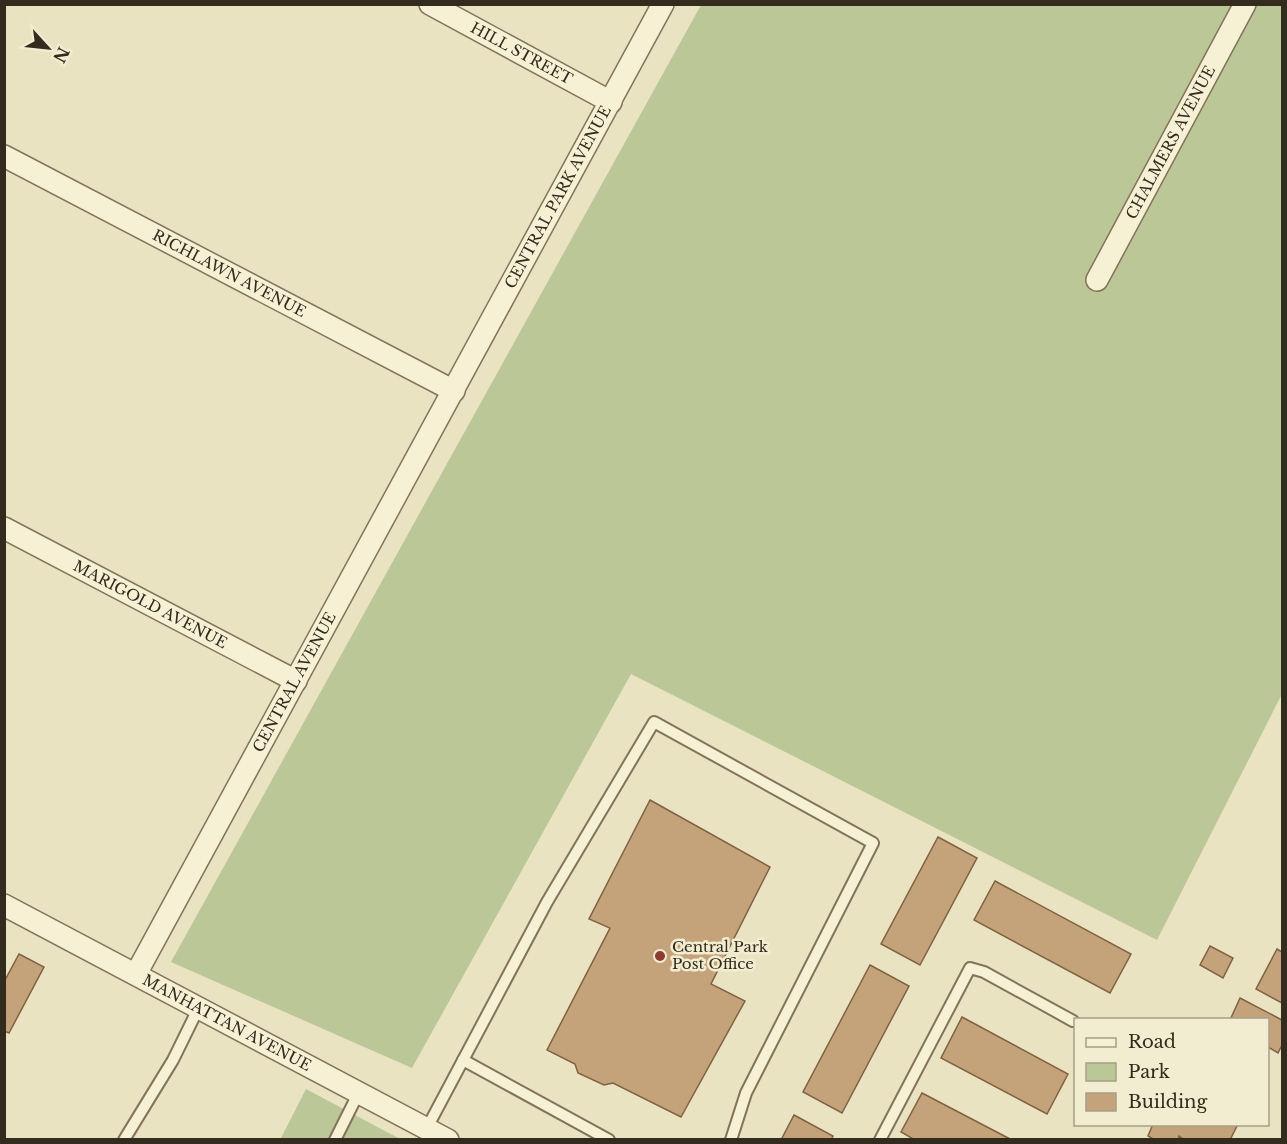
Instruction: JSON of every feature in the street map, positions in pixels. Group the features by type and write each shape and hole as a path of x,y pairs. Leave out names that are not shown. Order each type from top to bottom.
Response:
{"street":[{"name":"HILL STREET","path":"430,4 466,13 611,102"},
{"name":"CENTRAL PARK AVENUE","path":"454,391 663,4"},
{"name":"CHALMERS AVENUE","path":"1097,280 1245,4"},
{"name":"RICHLAWN AVENUE","path":"4,156 454,391"},
{"name":"CENTRAL AVENUE","path":"136,974 454,391"},
{"name":"MARIGOLD AVENUE","path":"4,528 296,681"},
{"name":"MANHATTAN AVENUE","path":"4,905 448,1140"}],"lane":[{"path":"427,1128 547,902 654,722 873,843 746,1093 731,1140"},
{"path":"880,1140 970,968 984,972 1073,1021"},
{"path":"124,1140 172,1060 199,1007"},
{"path":"463,1060 609,1140"},
{"path":"335,1140 359,1092"}],"green space":[{"path":"701,5 1282,5 1282,694 1157,940 631,674 412,1068 171,962"},
{"path":"306,1089 400,1139 280,1140"}],"building":[{"name":"Central Park Post Office","path":"650,800 770,867 711,984 745,1001 681,1117 613,1083 604,1085 578,1073 575,1064 547,1050 610,928 589,919"},
{"path":"938,837 977,858 920,965 881,944"},
{"path":"995,881 1131,954 1110,993 974,920"},
{"path":"1210,946 1233,958 1223,978 1200,965"},
{"path":"1277,949 1282,952 1282,1003 1256,989"},
{"path":"19,954 44,967 9,1033 4,1031 4,982"},
{"path":"870,965 909,986 842,1113 803,1092"},
{"path":"1240,998 1282,1020 1282,1045 1278,1053 1269,1048 1269,1018 1231,1018"},
{"path":"962,1017 1068,1074 1047,1114 941,1058"},
{"path":"922,1093 1012,1140 915,1140 901,1132"},
{"path":"794,1115 833,1136 831,1140 781,1140"},
{"path":"1152,1126 1237,1126 1230,1140 1185,1140 1179,1136 1178,1140 1155,1140 1148,1136"}],"place":[{"name":"Central Park Post Office","path":"660,956"}]}
